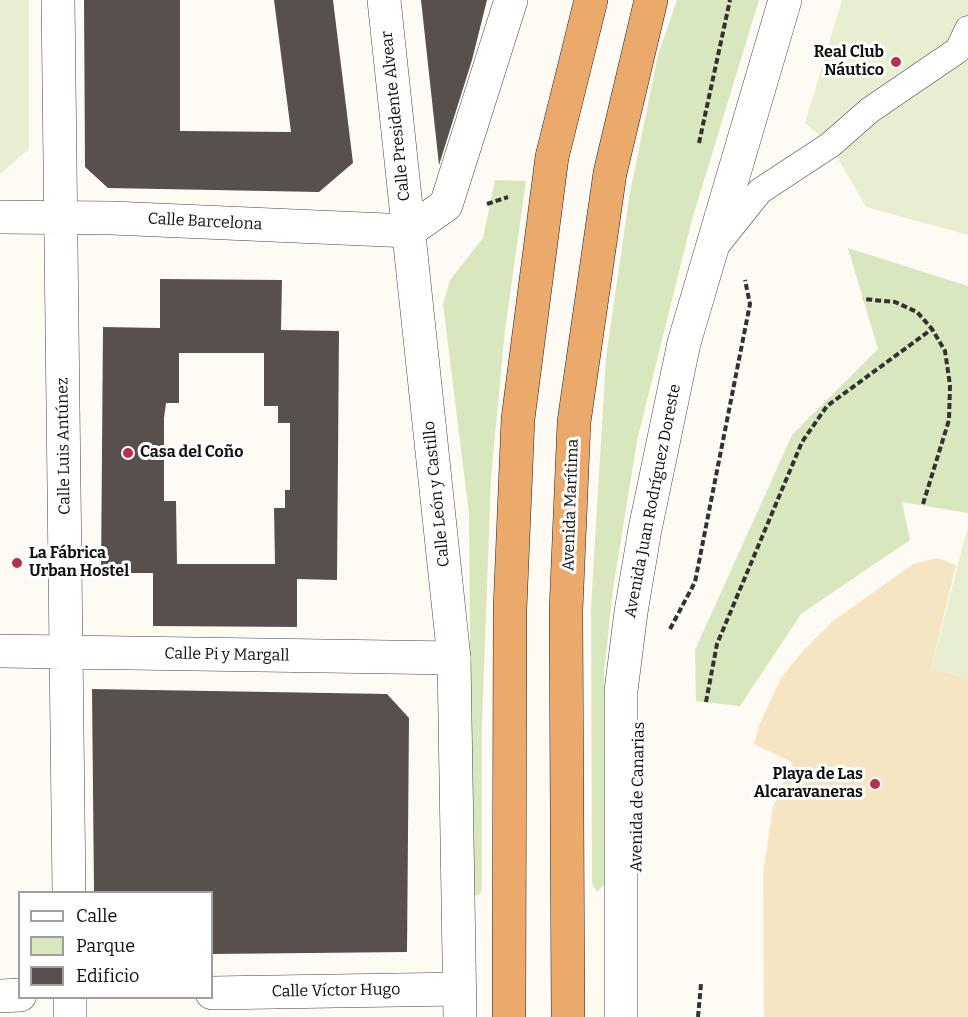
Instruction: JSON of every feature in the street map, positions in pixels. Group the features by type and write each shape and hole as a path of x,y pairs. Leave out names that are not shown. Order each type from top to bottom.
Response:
{"highway":[{"path":"508,1017 510,609 518,419 552,158 591,0"},
{"name":"Avenida Marítima","path":"568,1017 566,610 574,422 610,173 651,0"}],"street":[{"name":"Calle Luis Antúnez","path":"58,0 69,891"},
{"name":"Calle Presidente Alvear","path":"384,0 409,231"},
{"path":"409,231 446,205 511,0"},
{"name":"Avenida Juan Rodríguez Doreste","path":"621,1017 621,692 647,518 684,344 785,0"},
{"name":"Calle Barcelona","path":"0,217 409,231"},
{"name":"Calle León y Castillo","path":"409,231 454,658 460,1003"},
{"name":"Calle Pi y Margall","path":"0,651 454,658"},
{"name":"Calle Víctor Hugo","path":"213,993 460,1003"},
{"path":"0,996 18,996"},
{"path":"70,999 70,1017"}],"lane":[{"path":"711,254 760,192 830,145 870,110 958,50 968,29"}],"path":[{"path":"863,299 902,306 917,312 932,329 945,351 950,385 949,420 923,504"},
{"path":"665,639 695,582 750,304"},
{"path":"706,702 717,644 802,442 827,406 932,329"},
{"path":"698,1017 701,984"}],"green space":[{"path":"0,0 29,0 29,149 0,174"},
{"path":"677,0 759,0 691,223 637,441 613,589 604,673 604,885 597,892 592,883 591,608 606,358 629,198 658,55"},
{"name":"Real Club Náutico","path":"842,0 968,0 968,235 866,207 830,145 805,123"},
{"path":"495,180 526,181 505,330 491,478 482,725 482,890 475,896 472,891 469,514 443,304 450,280 483,238"},
{"path":"848,248 968,286 968,513 902,502 910,540 801,614 740,706 696,701 695,650 792,435 878,349"},
{"path":"968,526 968,678 931,668"}],"sand":[{"name":"Playa de Las Alcaravaneras","path":"938,558 956,565 931,668 968,678 968,1017 764,1017 763,874 773,806 793,763 754,744 759,725 781,678 802,652 833,621 913,564"}],"building":[{"path":"84,0 180,0 180,131 291,132 274,0 333,0 353,163 319,192 108,188 85,167"},
{"path":"421,0 487,0 472,60 439,165"},
{"name":"Casa del Coño","path":"160,279 282,280 281,330 339,331 337,580 297,579 297,627 153,626 153,573 101,573 103,327 160,328","holes":["179,353 264,353 264,406 278,406 278,423 290,423 290,490 285,490 285,508 274,508 275,564 177,564 176,501 164,501 164,418 166,403 179,403"]},
{"path":"92,689 387,694 409,718 407,952 213,954 213,891 94,891"}],"place":[{"name":"Real Club Náutico","path":"896,62"},
{"name":"Casa del Coño","path":"128,453"},
{"name":"La Fábrica Urban Hostel","path":"17,563"},
{"name":"Playa de Las Alcaravaneras","path":"875,784"}]}
